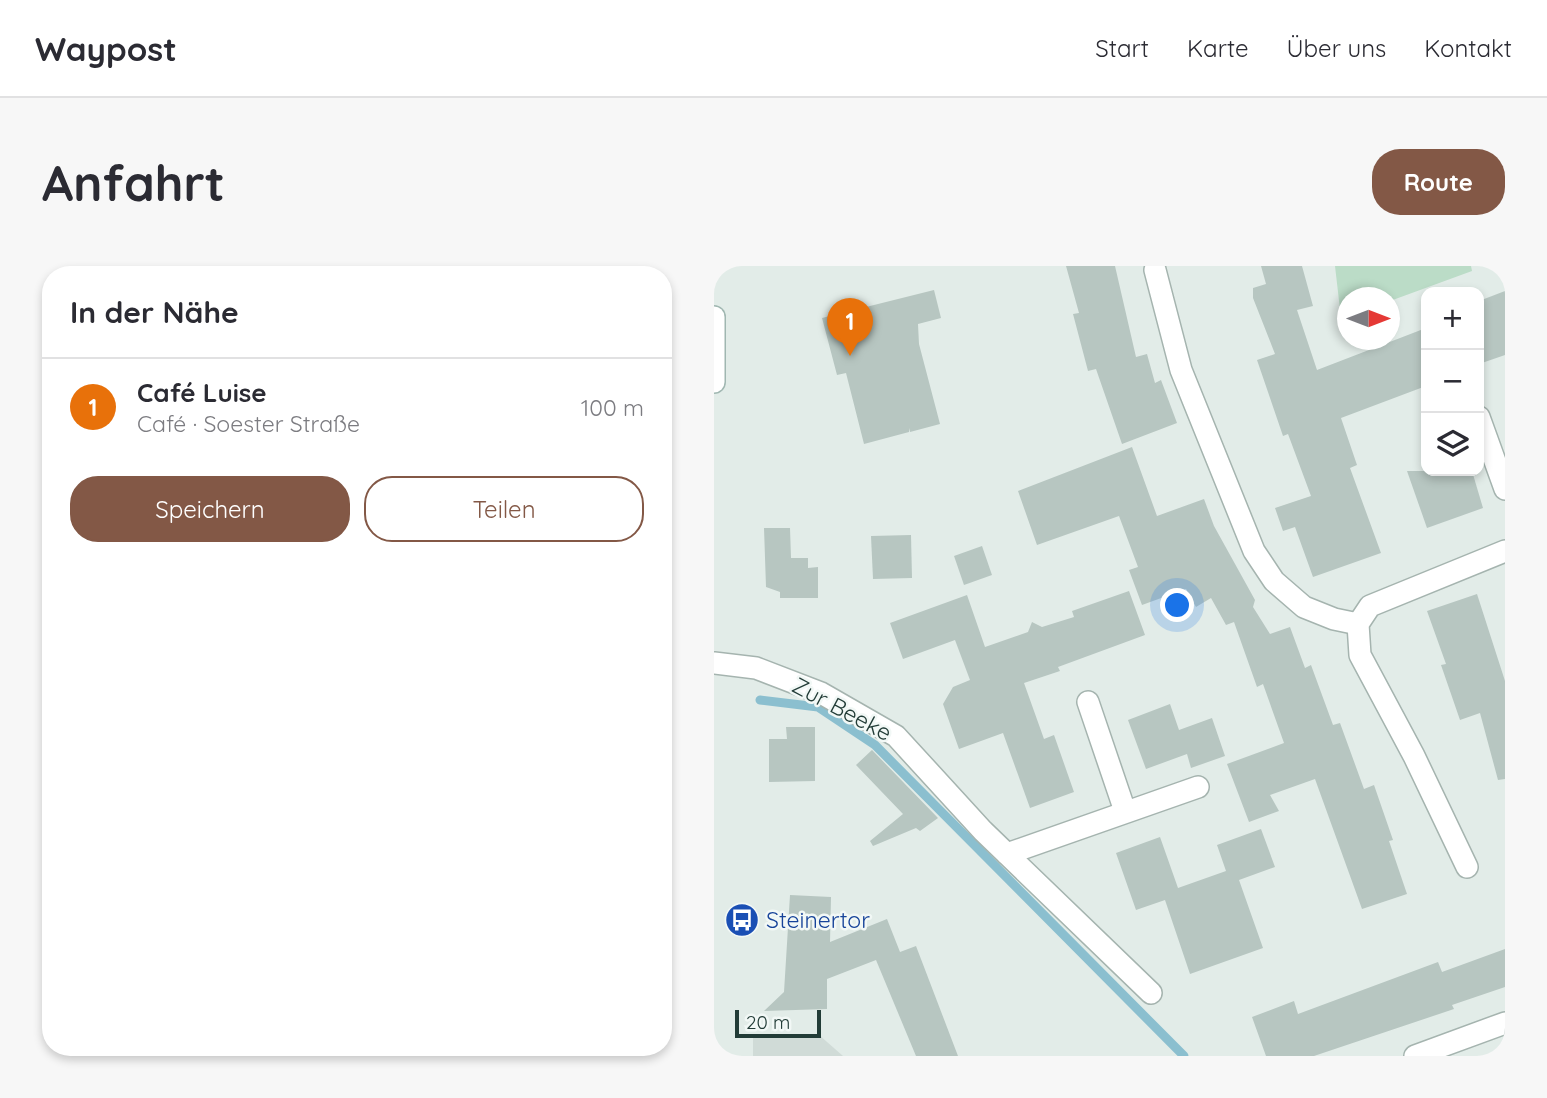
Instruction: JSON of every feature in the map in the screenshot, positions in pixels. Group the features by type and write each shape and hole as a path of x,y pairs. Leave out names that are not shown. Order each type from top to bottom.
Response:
{"street":[{"path":"1155,270 1181,370 1254,551 1274,581 1304,607 1334,619 1358,624"},
{"path":"714,317 714,382"},
{"path":"1484,431 1505,489"},
{"path":"1467,867 1414,756 1360,655 1358,624 1370,606 1384,599 1505,551"},
{"name":"Zur Beeke","path":"714,663 756,668 821,693 896,736 1007,854 1151,993"},
{"path":"1088,702 1125,811"},
{"path":"1007,854 1198,787"},
{"path":"1415,1056 1505,1023"}],"shaded area":[{"path":"753,1034 818,1034 843,1056 753,1056"}],"green space":[{"path":"1335,266 1471,266 1472,271 1428,287 1421,287 1421,290 1400,297 1400,287 1337,287"}],"building":[{"path":"1066,266 1115,266 1136,357 1147,354 1155,383 1161,380 1177,423 1122,444 1096,369 1088,371 1073,314 1079,313"},
{"path":"1261,266 1302,266 1313,306 1297,310 1317,370 1369,350 1400,350 1400,338 1421,330 1421,388 1341,418 1357,465 1350,468 1381,553 1313,577 1295,527 1283,531 1275,508 1311,496 1288,434 1283,436 1257,360 1275,354 1253,298 1253,288 1266,284"},
{"path":"934,290 941,318 918,324 919,344 940,424 910,432 909,428 909,432 864,444 846,373 837,375 822,318"},
{"path":"1505,291 1505,355 1484,362 1484,350 1484,299"},
{"path":"1132,447 1157,516 1204,499 1214,526 1255,600 1253,607 1270,634 1290,627 1305,668 1311,665 1333,725 1340,723 1364,789 1374,785 1393,840 1389,841 1407,894 1362,909 1315,779 1270,795 1279,811 1249,822 1227,764 1284,743 1263,684 1257,687 1234,622 1226,625 1211,598 1196,607 1186,589 1142,605 1129,570 1138,567 1119,516 1037,545 1018,491"},
{"path":"1407,471 1421,471 1421,476 1473,476 1483,508 1427,528"},
{"path":"764,528 790,528 791,558 808,558 808,568 818,567 818,598 780,598 780,592 766,587"},
{"path":"911,535 912,578 873,579 871,536"},
{"path":"982,546 992,575 964,585 954,556"},
{"path":"1129,591 1145,635 1058,667 1060,671 1024,683 1044,739 1054,735 1074,792 1030,808 1003,733 959,749 943,704 953,687 970,680 955,640 903,659 890,623 967,595 985,647 1028,632 1032,622 1042,627 1074,617 1072,611"},
{"path":"1477,594 1505,681 1505,779 1498,780 1480,713 1460,720 1441,665 1446,664 1427,611"},
{"path":"1170,704 1179,730 1212,718 1225,756 1191,768 1187,754 1146,769 1128,720"},
{"path":"786,727 815,727 815,781 769,782 769,739 787,739"},
{"path":"872,750 938,818 920,831 916,828 873,846 870,841 903,814 856,765"},
{"path":"1261,829 1275,867 1239,880 1263,948 1190,974 1165,900 1136,910 1116,853 1160,837 1178,888 1226,871 1217,845"},
{"path":"790,895 831,897 830,942 887,919 900,952 916,946 958,1056 916,1056 876,960 827,979 827,1009 764,1011 784,992"},
{"path":"1505,949 1505,987 1452,1005 1454,1009 1314,1056 1266,1056 1252,1017 1294,1001 1298,1014 1438,962 1442,972"}],"waterway":[{"path":"760,700 818,707 875,745 1184,1056"}],"place":[{"name":"Café Luise","path":"850,356"},
{"name":"Steinertor","path":"742,920"}]}
